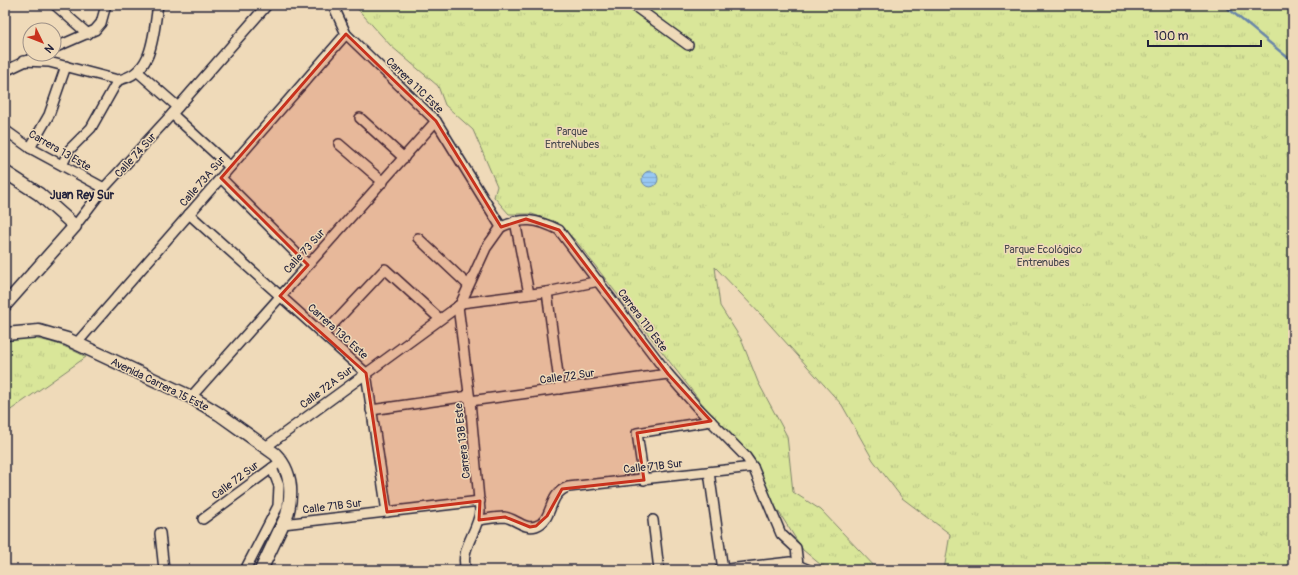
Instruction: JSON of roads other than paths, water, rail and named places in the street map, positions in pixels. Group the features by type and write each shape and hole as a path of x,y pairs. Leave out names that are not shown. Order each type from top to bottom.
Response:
{"main road":[{"path":"5,172 39,194 75,226"},
{"name":"Calle 74 Sur","path":"5,305 75,226"},
{"name":"Avenida Carrera 15 Este","path":"5,334 39,331 59,335 191,397 267,446 277,464 290,481 291,493 290,505 283,524 261,570"}],"street":[{"path":"55,5 88,34"},
{"path":"62,45 95,30 101,23 106,5"},
{"path":"50,62 118,80 128,78 138,72 149,56 158,5"},
{"name":"Calle 74 Sur","path":"75,226 104,188 175,111 267,5"},
{"name":"Carrera 11C Este","path":"333,5 346,34 436,121 501,227"},
{"path":"633,5 688,45"},
{"name":"Calle 73A Sur","path":"76,344 346,34"},
{"path":"6,70 22,62"},
{"path":"30,148 49,115 66,66"},
{"path":"138,72 230,167"},
{"path":"62,166 70,150 90,128 118,80"},
{"path":"360,118 404,158"},
{"name":"Calle 73 Sur","path":"191,397 436,121"},
{"name":"Carrera 13 Este","path":"5,130 30,148 104,188"},
{"path":"339,144 383,182"},
{"path":"221,178 308,265"},
{"name":"Carrera 13C Este","path":"189,214 366,372 387,512"},
{"name":"Carrera 11D Este","path":"501,227 515,221 526,220 548,225 559,230 668,374 754,467 781,534 796,548 792,566"},
{"path":"515,221 529,294"},
{"path":"460,304 486,248 501,227"},
{"path":"418,238 468,285"},
{"path":"324,334 382,270 387,269 440,319"},
{"name":"Calle 72A Sur","path":"267,446 460,304 548,292 599,281"},
{"path":"548,292 560,389"},
{"name":"Carrera 13B Este","path":"460,304 480,501 479,520 464,555 466,570"},
{"name":"Calle 72 Sur","path":"371,410 560,389 668,374"},
{"path":"644,480 637,433 711,421"},
{"path":"245,570 278,506 280,486 277,464"},
{"name":"Calle 72 Sur","path":"203,519 277,464"},
{"name":"Calle 71B Sur","path":"479,520 505,517 530,527 536,526 547,516 557,493 568,487 754,467"},
{"path":"709,472 723,570"},
{"name":"Calle 71B Sur","path":"283,524 480,501"},
{"path":"653,520 659,570"},
{"path":"160,533 163,569"},
{"path":"719,570 792,566 809,570"}],"water":[{"path":"650,171 656,173 658,179 656,185 650,187 644,185 642,179 644,173"}],"waterway":[{"path":"1224,5 1293,62"}],"district":[{"name":"Juan Rey Sur","path":"82,195"}],"park label":[{"name":"Parque EntreNubes","path":"572,137"},
{"name":"Parque Ecológico Entrenubes","path":"1043,255"}]}
